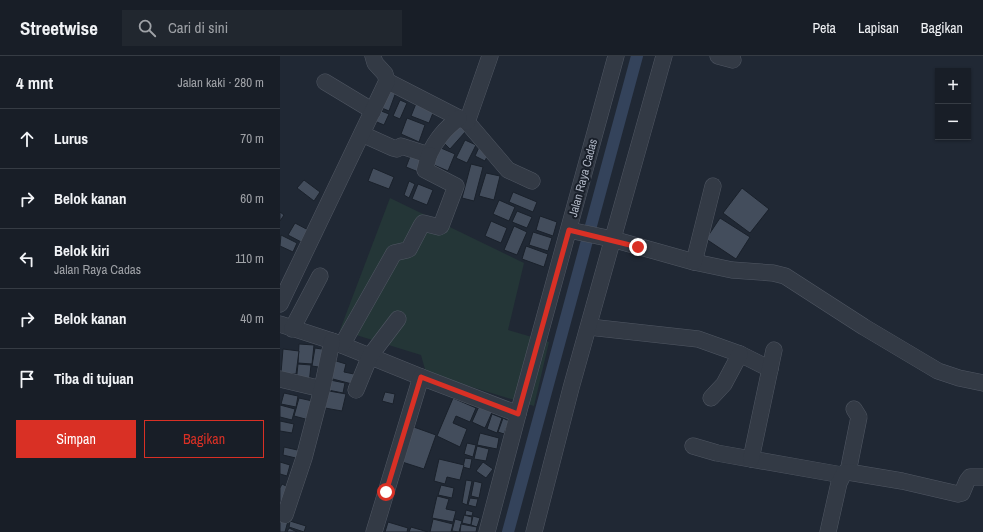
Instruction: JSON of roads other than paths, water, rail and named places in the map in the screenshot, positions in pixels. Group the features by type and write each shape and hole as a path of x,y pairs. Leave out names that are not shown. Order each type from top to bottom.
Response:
{"street":[{"path":"285,514 304,458 336,343 394,253 409,249 420,226 423,223 439,227 441,226 456,186 425,170 429,155 434,143 447,128 463,120 490,56"},
{"name":"Jalan Raya Cadas","path":"487,532 518,414 572,231 616,56"},
{"path":"534,532 571,388 589,327 607,238 664,56"},
{"path":"718,56 733,60"},
{"path":"280,304 387,81 385,74 371,58"},
{"path":"387,81 431,102 463,120 508,170 532,181"},
{"path":"325,82 373,111"},
{"path":"362,134 396,150 401,146 429,155"},
{"path":"694,262 713,186"},
{"path":"572,231 607,238 694,262 732,270 773,273 784,276 938,371 959,378 983,383"},
{"path":"320,276 286,326 336,343 518,414"},
{"path":"356,390 370,356 398,319"},
{"path":"589,327 698,339 740,354 770,369"},
{"path":"751,459 774,350"},
{"path":"711,398 727,378 740,354"},
{"path":"374,532 421,377"},
{"path":"280,379 322,389"},
{"path":"828,532 839,483 845,474 859,418 854,409"},
{"path":"693,446 717,453 751,459 845,474 902,480 958,494 962,493 970,477 983,477"}],"waterway":[{"path":"508,532 637,56"}]}
